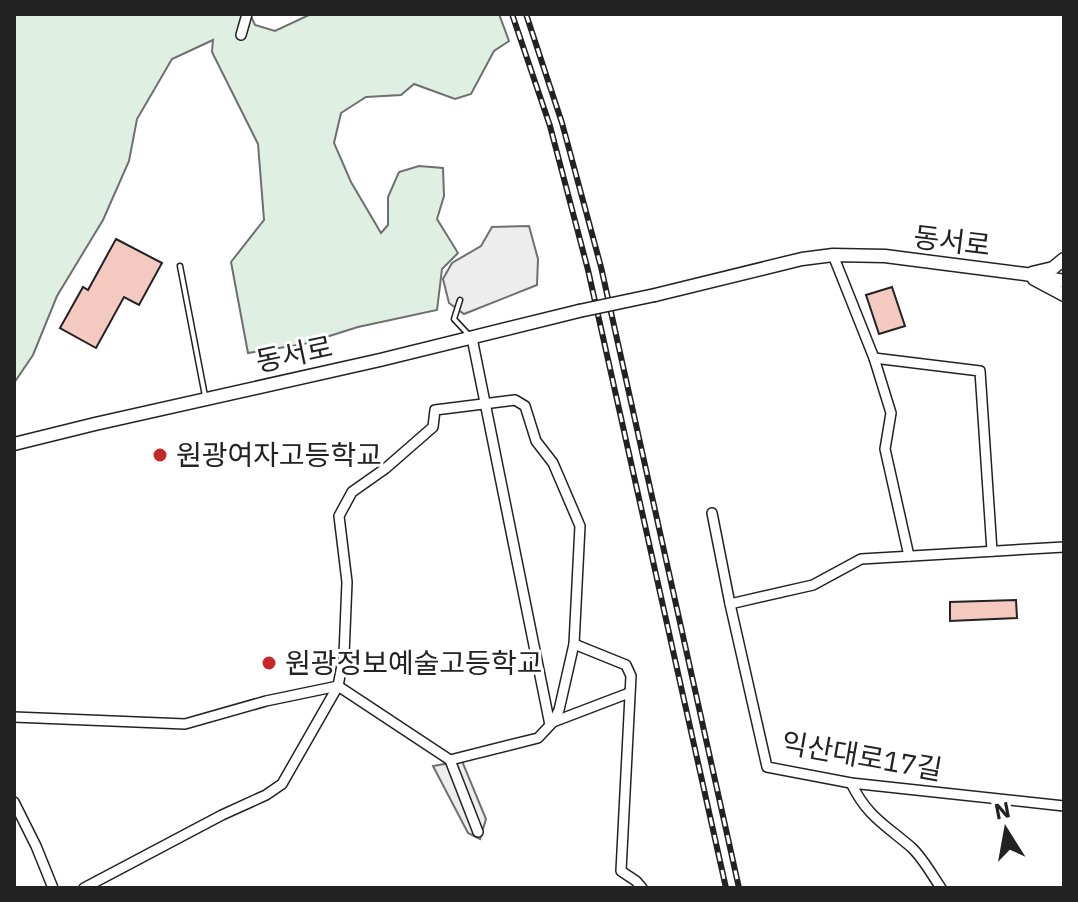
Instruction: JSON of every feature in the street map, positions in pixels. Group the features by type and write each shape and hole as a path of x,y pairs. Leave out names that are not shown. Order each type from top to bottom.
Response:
{"street":[{"path":"241,35 247,14"},
{"path":"833,255 874,358 891,413 885,449 909,556"},
{"name":"동서로","path":"16,443 761,268 833,255 885,256 1064,281"},
{"path":"1025,274 1053,268 1064,259"},
{"path":"1025,274 1064,295"},
{"path":"472,338 552,724"},
{"path":"874,358 980,371 992,551"},
{"path":"84,888 282,784 338,686 344,655 347,582 339,516 352,492 386,468 433,427 435,410 515,400 525,406 536,441 553,463 580,526 574,644 559,710 552,724 538,738 450,760"},
{"path":"712,513 730,604 813,585 861,559 1064,547"},
{"name":"익산대로17길","path":"730,604 767,767 851,783 1064,806"},
{"path":"574,644 626,665 631,676 621,871 642,888"},
{"path":"14,717 185,724 266,701 338,686 450,760 478,832"},
{"path":"552,724 629,693"},
{"path":"851,783 864,807 913,850 941,888"},
{"path":"14,802 53,888"}],"lane":[{"path":"180,266 206,399"},
{"path":"460,300 454,319 472,338"}],"green space":[{"path":"14,14 250,14 255,25 275,31 311,14 499,14 509,41 494,51 471,94 455,99 414,84 401,95 366,97 341,113 334,143 351,182 381,233 388,225 388,197 399,172 419,166 443,168 444,196 437,219 458,253 442,269 437,310 358,327 304,344 248,353 231,262 264,220 258,144 212,52 213,40 172,59 137,119 129,161 103,220 57,296 33,355 14,383"}],"shaded area":[{"path":"529,226 538,259 537,285 464,314 449,303 443,279 452,263 481,246 492,227"},
{"path":"462,761 486,819 480,839 468,833 433,766"}],"building":[{"path":"116,239 162,263 139,305 124,297 96,348 60,328 83,287 88,290"},
{"path":"892,287 905,326 879,334 866,295"},
{"path":"1016,600 1017,618 950,621 950,602"}],"railway":[{"path":"512,14 550,126 588,270 726,888"},
{"path":"526,14 562,123 601,267 739,888"}],"place":[{"name":"원광여자고등학교","path":"160,455"},
{"name":"원광정보예술고등학교","path":"269,663"}]}
